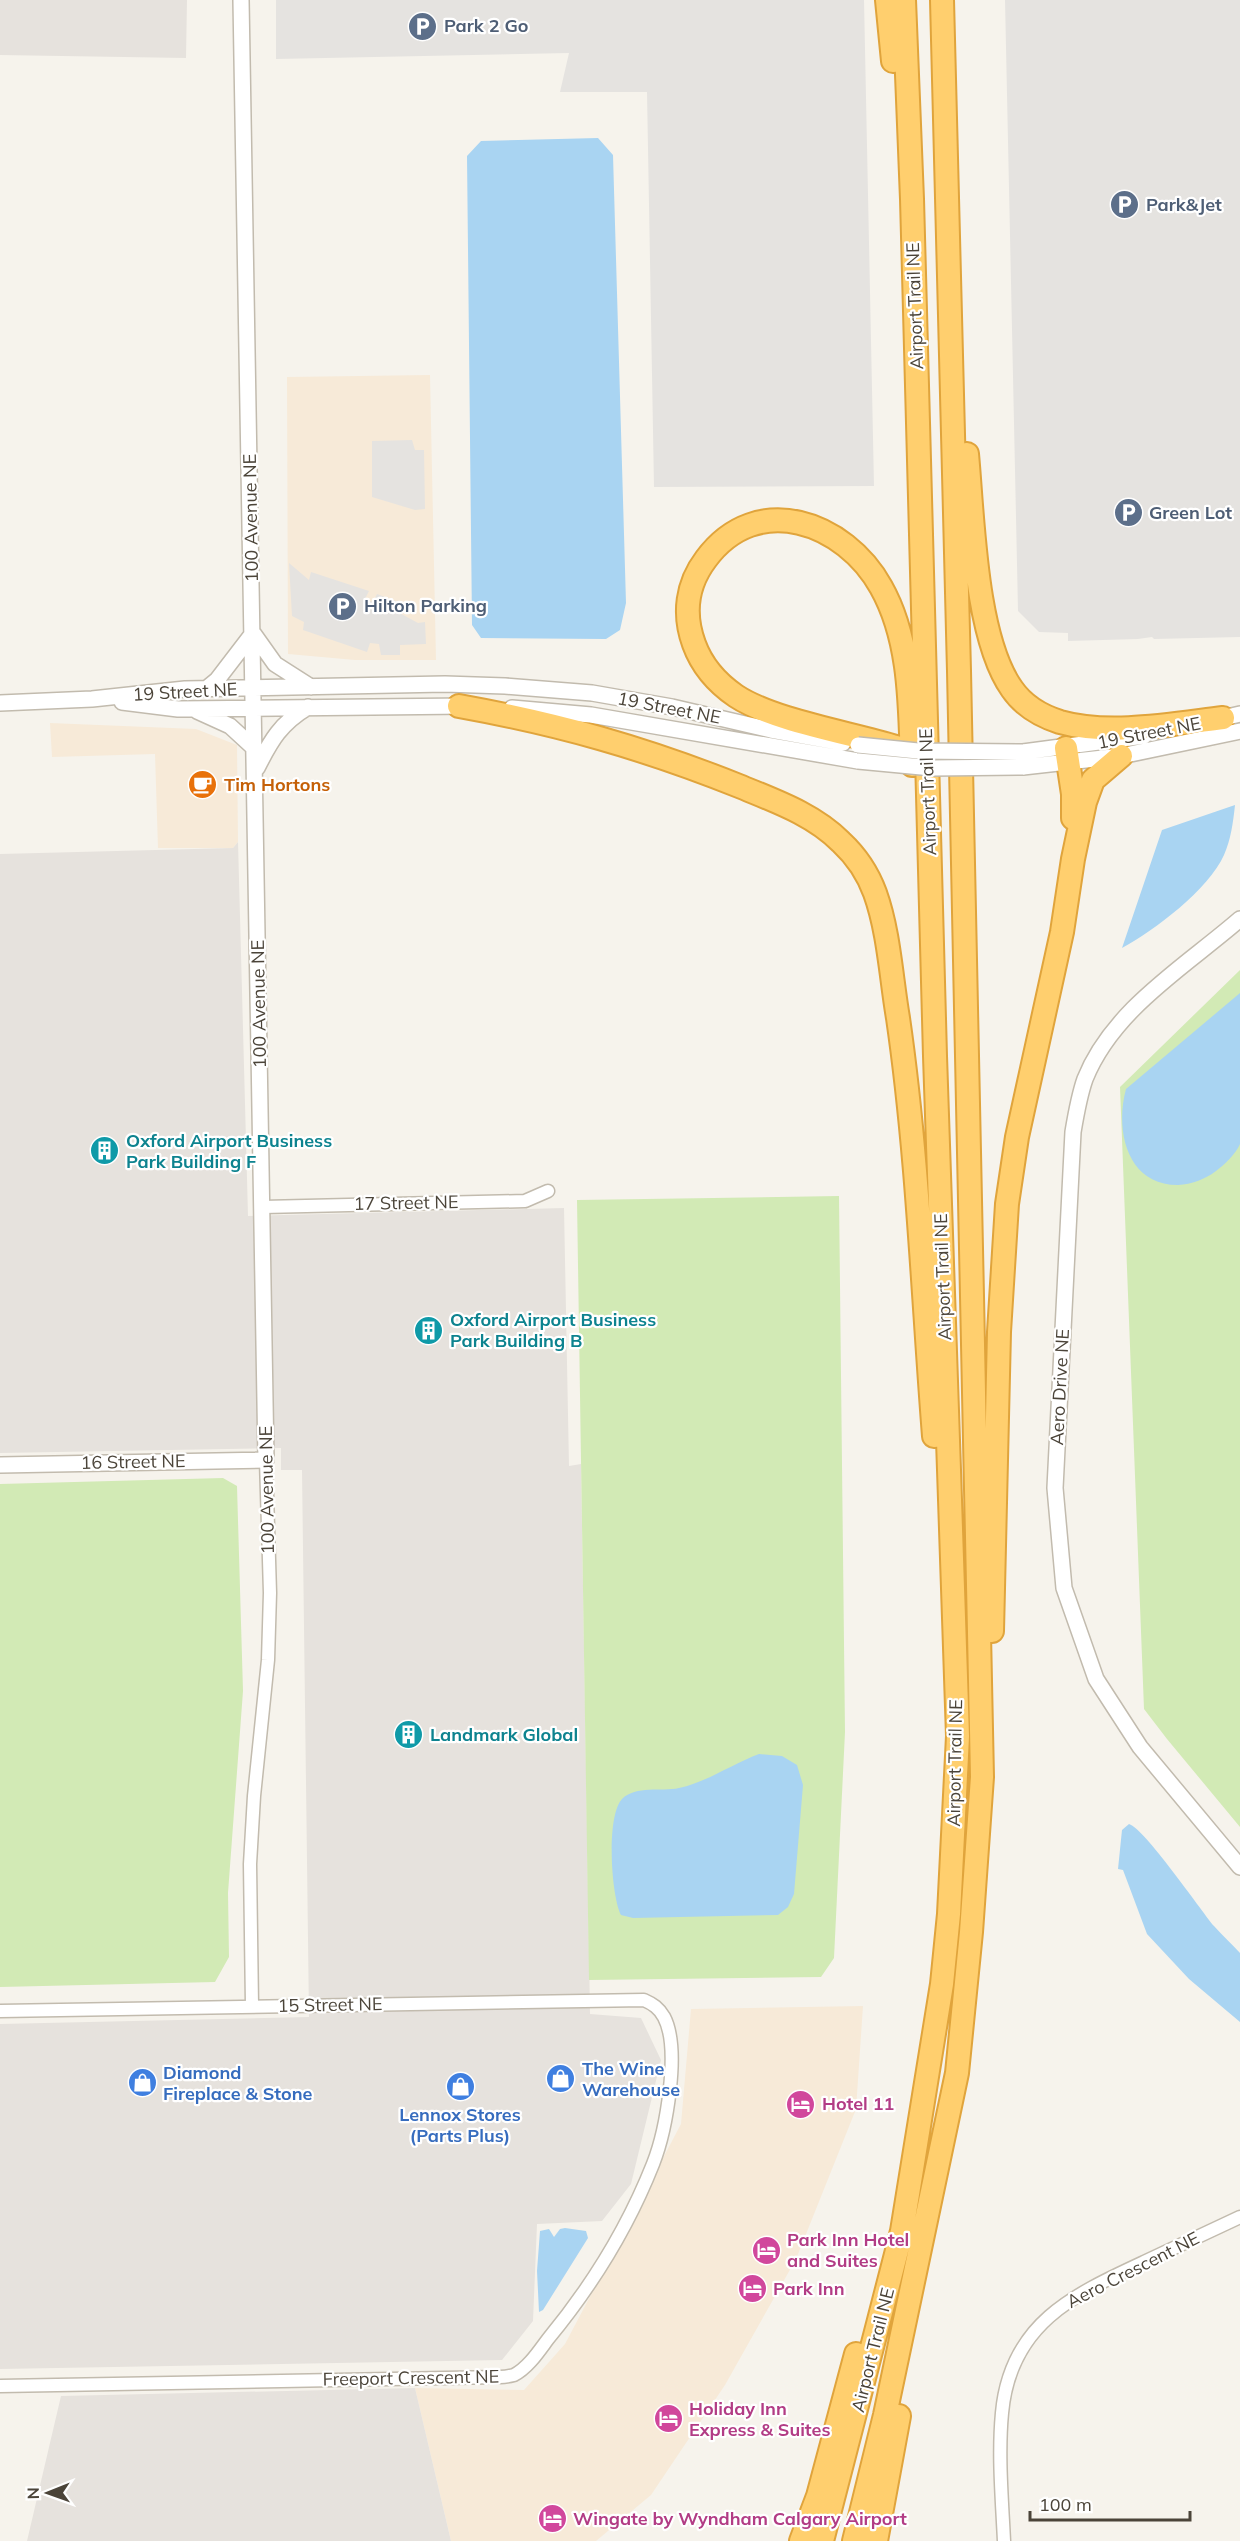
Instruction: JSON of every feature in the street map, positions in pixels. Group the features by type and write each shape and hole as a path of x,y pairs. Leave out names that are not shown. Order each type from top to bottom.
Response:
{"highway":[{"path":"887,0 912,199"},
{"name":"Airport Trail NE","path":"822,2541 902,2231 942,1984 950,1892 958,1736 935,1056 912,199 904,0"},
{"name":"Airport Trail NE","path":"854,2541 885,2415 957,2073 972,1932 982,1777 959,671 942,7"},
{"path":"948,304 980,582 994,652 1001,671 1012,690 1035,711 1059,722 1080,726 1233,727"},
{"path":"906,750 858,740 764,709 737,696 707,670 697,652 689,624 688,604 690,587 697,571 712,550 728,536 745,526 780,520 822,529 850,549 881,586 901,639 909,689 921,946 935,1056"},
{"path":"459,706 536,720 629,745 772,800 810,818 835,836 857,859 874,891 884,927 908,1105 958,1736"},
{"path":"1067,755 1073,795 1073,859"},
{"path":"982,1777 994,1588 999,1332 1007,1204 1017,1137 1062,932 1073,859 1085,802 1093,780 1121,756"},
{"path":"801,2541 818,2496 898,2200 942,1984"},
{"path":"876,2541 936,2220 957,2073"}],"street":[{"name":"100 Avenue NE","path":"241,0 270,1593 268,1660 254,1796 250,1864 252,2006"},
{"path":"206,689 217,680 253,633 275,664 312,687"},
{"name":"19 Street NE","path":"0,703 92,699 206,689 445,684 592,693 672,707 782,732 858,740"},
{"name":"19 Street NE","path":"92,699 192,709 459,706 591,715 858,761 932,768 1067,755 1121,756 1233,727"},
{"path":"256,770 265,751 289,718 310,706"},
{"path":"192,709 230,726 255,749"},
{"name":"19 Street NE","path":"1067,755 1168,732 1233,727"},
{"name":"19 Street NE","path":"906,750 1023,759"},
{"name":"Aero Drive NE","path":"1240,919 1154,991 1114,1030 1096,1056 1077,1103 1073,1132 1055,1488 1064,1588 1096,1678 1140,1747 1240,1867"},
{"name":"17 Street NE","path":"263,1207 525,1201 548,1191"},
{"name":"16 Street NE","path":"0,1465 266,1460"},
{"name":"15 Street NE","path":"0,2011 635,2000 644,2000 658,2007"},
{"name":"Freeport Crescent NE","path":"0,2386 513,2375 531,2360 575,2306 625,2223 653,2163 665,2119 671,2075 667,2024 658,2007"},
{"name":"Aero Crescent NE","path":"1004,2541 1002,2411 1010,2374 1025,2344 1047,2317 1076,2295 1240,2217"}],"shaded area":[{"path":"0,0 187,0 186,58 0,55"},
{"path":"276,0 864,0 874,486 654,487 647,92 560,92 569,53 276,59"},
{"name":"Park&Jet","path":"1005,0 1240,0 1240,637 1154,639 1152,637 1068,641 1068,633 1039,632 1018,611"},
{"path":"430,375 436,660 355,660 288,654 287,377"},
{"path":"412,440 415,450 424,450 425,509 415,510 372,497 372,441"},
{"name":"Hilton Parking","path":"289,563 309,580 311,572 369,591 365,599 373,602 377,594 396,601 394,610 418,623 425,622 426,644 400,645 400,655 381,655 379,644 370,643 367,652 303,630 304,622 292,616"},
{"path":"50,723 196,729 237,745 238,842 233,848 158,848 155,754 52,757"},
{"path":"238,842 248,1216 564,1208 569,1466 581,1464 590,2014 641,2018 661,2060 631,2184 602,2221 537,2224 533,2321 502,2360 0,2369 0,2024 309,2017 302,1470 281,1470 281,1448 0,1453 0,854 233,848"},
{"path":"863,2006 856,2109 796,2259 725,2385 651,2495 596,2541 451,2541 415,2388 524,2390 565,2344 681,2124 691,2009"},
{"path":"415,2388 451,2541 27,2541 61,2396"}],"green space":[{"path":"1240,970 1240,1827 1144,1709 1120,1087"},
{"path":"839,1196 845,1732 834,1958 821,1977 589,1980 577,1200"},
{"path":"223,1478 237,1486 243,1691 228,1893 229,1957 215,1982 0,1987 0,1484"}],"water":[{"path":"598,138 613,155 626,603 620,630 606,639 481,638 472,625 467,156 481,141"},
{"path":"1235,805 1226,849 1217,868 1194,895 1179,908 1122,948 1162,830"},
{"path":"1240,993 1240,1144 1226,1162 1202,1179 1178,1185 1160,1183 1146,1176 1128,1152 1122,1121 1126,1089"},
{"path":"759,1754 782,1756 797,1765 803,1785 794,1894 788,1907 778,1915 633,1918 621,1915 613,1874 612,1838 617,1808 622,1799 641,1790 672,1789 689,1785"},
{"path":"1129,1824 1147,1840 1214,1926 1240,1953 1240,2022 1189,1979 1147,1934 1123,1870 1118,1869 1122,1830"},
{"path":"549,2229 554,2237 560,2229 586,2231 588,2238 543,2310 539,2312 537,2271 540,2231"}],"place":[{"name":"Park 2 Go","path":"423,26"},
{"name":"Park&Jet","path":"1125,205"},
{"name":"Green Lot","path":"1128,513"},
{"name":"Hilton Parking","path":"343,606"},
{"name":"Tim Hortons","path":"203,785"},
{"name":"Oxford Airport Business Park Building F","path":"105,1151"},
{"name":"Oxford Airport Business Park Building B","path":"429,1330"},
{"name":"Landmark Global","path":"409,1735"},
{"name":"The Wine Warehouse","path":"561,2079"},
{"name":"Diamond Fireplace & Stone","path":"142,2083"},
{"name":"Lennox Stores (Parts Plus)","path":"460,2086"},
{"name":"Hotel 11","path":"801,2104"},
{"name":"Park Inn Hotel and Suites","path":"766,2250"},
{"name":"Park Inn","path":"752,2289"},
{"name":"Holiday Inn Express & Suites","path":"668,2419"},
{"name":"Wingate by Wyndham Calgary Airport","path":"552,2519"}]}
